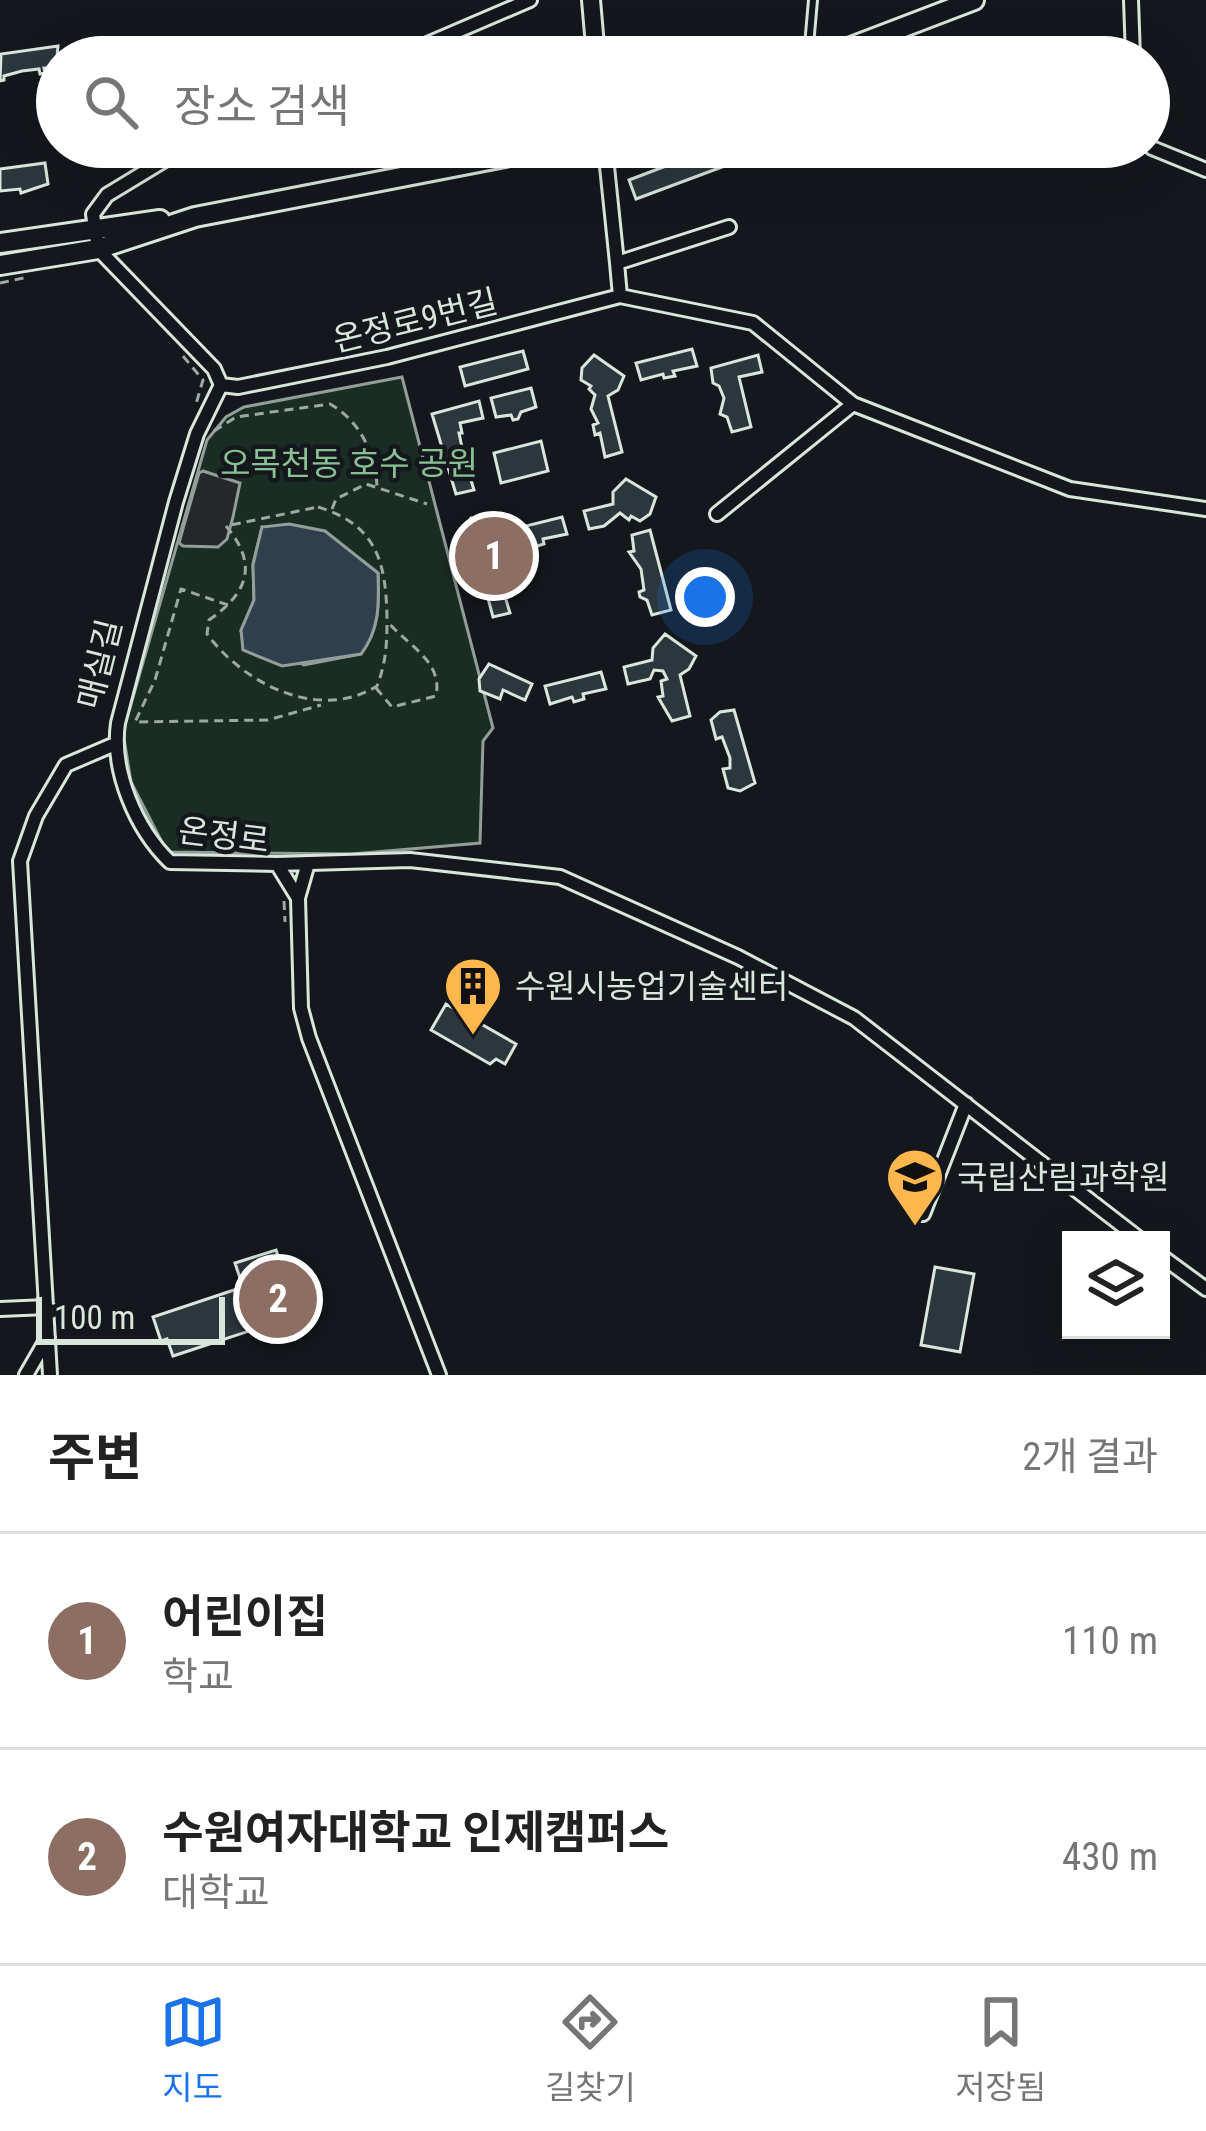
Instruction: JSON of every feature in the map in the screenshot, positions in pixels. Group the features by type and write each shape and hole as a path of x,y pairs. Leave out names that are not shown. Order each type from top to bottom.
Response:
{"main road":[{"path":"880,36 974,0"},
{"path":"0,243 195,217 448,168"},
{"path":"0,265 98,249 195,217"}],"street":[{"path":"446,36 530,0"},
{"path":"591,0 594,36"},
{"path":"1131,0 1132,36"},
{"path":"1170,155 1206,170"},
{"path":"152,168 107,195 93,214 98,249 214,370 221,385"},
{"path":"607,168 620,296 753,323 853,404 1070,489 1206,509"},
{"path":"617,262 729,226"},
{"name":"온정로9번길","path":"221,385 238,387 387,357 620,296"},
{"name":"온정로","path":"221,385 197,434 176,502 115,744 124,786 152,845 170,862 277,864 291,898 301,1008 309,1038 439,1375"},
{"path":"717,514 853,404"},
{"path":"50,1375 20,861 36,816 66,765 115,744"},
{"path":"277,864 410,860 560,877 738,957 854,1018 1129,1231"},
{"path":"291,898 308,863"},
{"path":"923,1214 966,1104"},
{"path":"1170,1263 1206,1289"},
{"path":"0,1309 47,1307"},
{"path":"26,1375 48,1336"}],"lane":[{"path":"810,36 813,0"}],"path":[{"path":"0,283 42,274"},
{"path":"175,346 203,380 197,402"},
{"path":"197,434 218,431 236,417 330,404 357,428 369,448 376,486"},
{"path":"332,511 336,499 367,484 427,505"},
{"path":"230,606 181,589 155,680 135,722 268,720 362,695 375,687 387,653 386,577 381,556 359,529 332,511 304,508 226,526 243,544 247,558 230,606 209,620 207,634 236,668 260,682 325,703"},
{"path":"375,687 392,707 436,695 439,688 432,662 387,620"},
{"path":"286,940 291,898"}],"green space":[{"name":"오목천동 호수 공원","path":"402,377 493,728 483,741 480,843 352,854 167,852 131,782 123,732 207,440 226,417 244,407","holes":["262,527 364,562 378,573 378,595 375,626 361,654 304,665 241,631 254,600 253,564"]}],"shaded area":[{"path":"203,471 240,483 233,517 227,539 218,547 183,546 179,543"}],"water":[{"path":"289,524 325,531 378,573 375,625 361,654 282,666 243,650 241,630 254,600 253,565 262,527"}],"building":[{"path":"36,49 36,69 0,81 1,54"},
{"path":"36,164 46,168 48,184 21,193 20,189 0,191 0,169"},
{"path":"661,168 719,168 636,199 629,180"},
{"path":"692,349 697,366 673,371 675,376 641,380 636,363"},
{"path":"523,351 528,369 465,386 460,367"},
{"path":"594,355 624,376 618,390 608,396 622,452 605,457 600,433 595,435 593,425 598,423 591,409 595,395 581,380 582,368"},
{"path":"758,355 762,372 739,377 751,427 732,432 727,417 720,414 724,398 713,383 711,368"},
{"path":"531,388 536,407 521,412 518,419 496,417 491,398"},
{"path":"479,401 483,418 460,423 459,433 464,457 469,456 472,466 467,467 474,490 456,494 432,414"},
{"path":"541,441 548,471 501,483 494,453"},
{"path":"626,479 656,497 650,514 640,521 620,513 604,526 589,529 584,511 613,504 613,492"},
{"path":"562,517 567,534 543,539 544,544 534,547 533,541 510,548 506,531"},
{"path":"471,518 488,524 494,534 489,553 499,564 501,580 506,579 508,589 503,590 510,613 493,617 478,561 466,560 454,551"},
{"path":"650,530 671,610 652,615 647,600 640,597 644,590 641,569 629,552 634,551 632,535"},
{"path":"665,634 696,656 680,675 690,716 672,721 658,697 663,696 661,681 667,679 663,671 654,670 650,679 628,684 624,667 652,660 653,648"},
{"path":"489,664 532,684 525,700 503,690 500,699 480,691 479,679"},
{"path":"601,672 606,689 583,694 584,699 574,702 572,697 550,704 545,686"},
{"path":"734,710 755,783 740,791 728,788 723,769 730,768 730,758 722,737 716,739 711,720 720,712"},
{"name":"수원시농업기술센터","path":"446,1004 516,1044 505,1064 496,1059 490,1064 431,1030"},
{"path":"276,1250 298,1315 173,1356 167,1339 161,1341 153,1317 243,1287 235,1263"},
{"path":"935,1267 974,1274 960,1352 921,1345"}],"place":[{"name":"어린이집","path":"494,556"},
{"name":"수원시농업기술센터","path":"473,1037"},
{"name":"국립산림과학원","path":"915,1228"},
{"name":"수원여자대학교 인제캠퍼스","path":"278,1299"}]}
